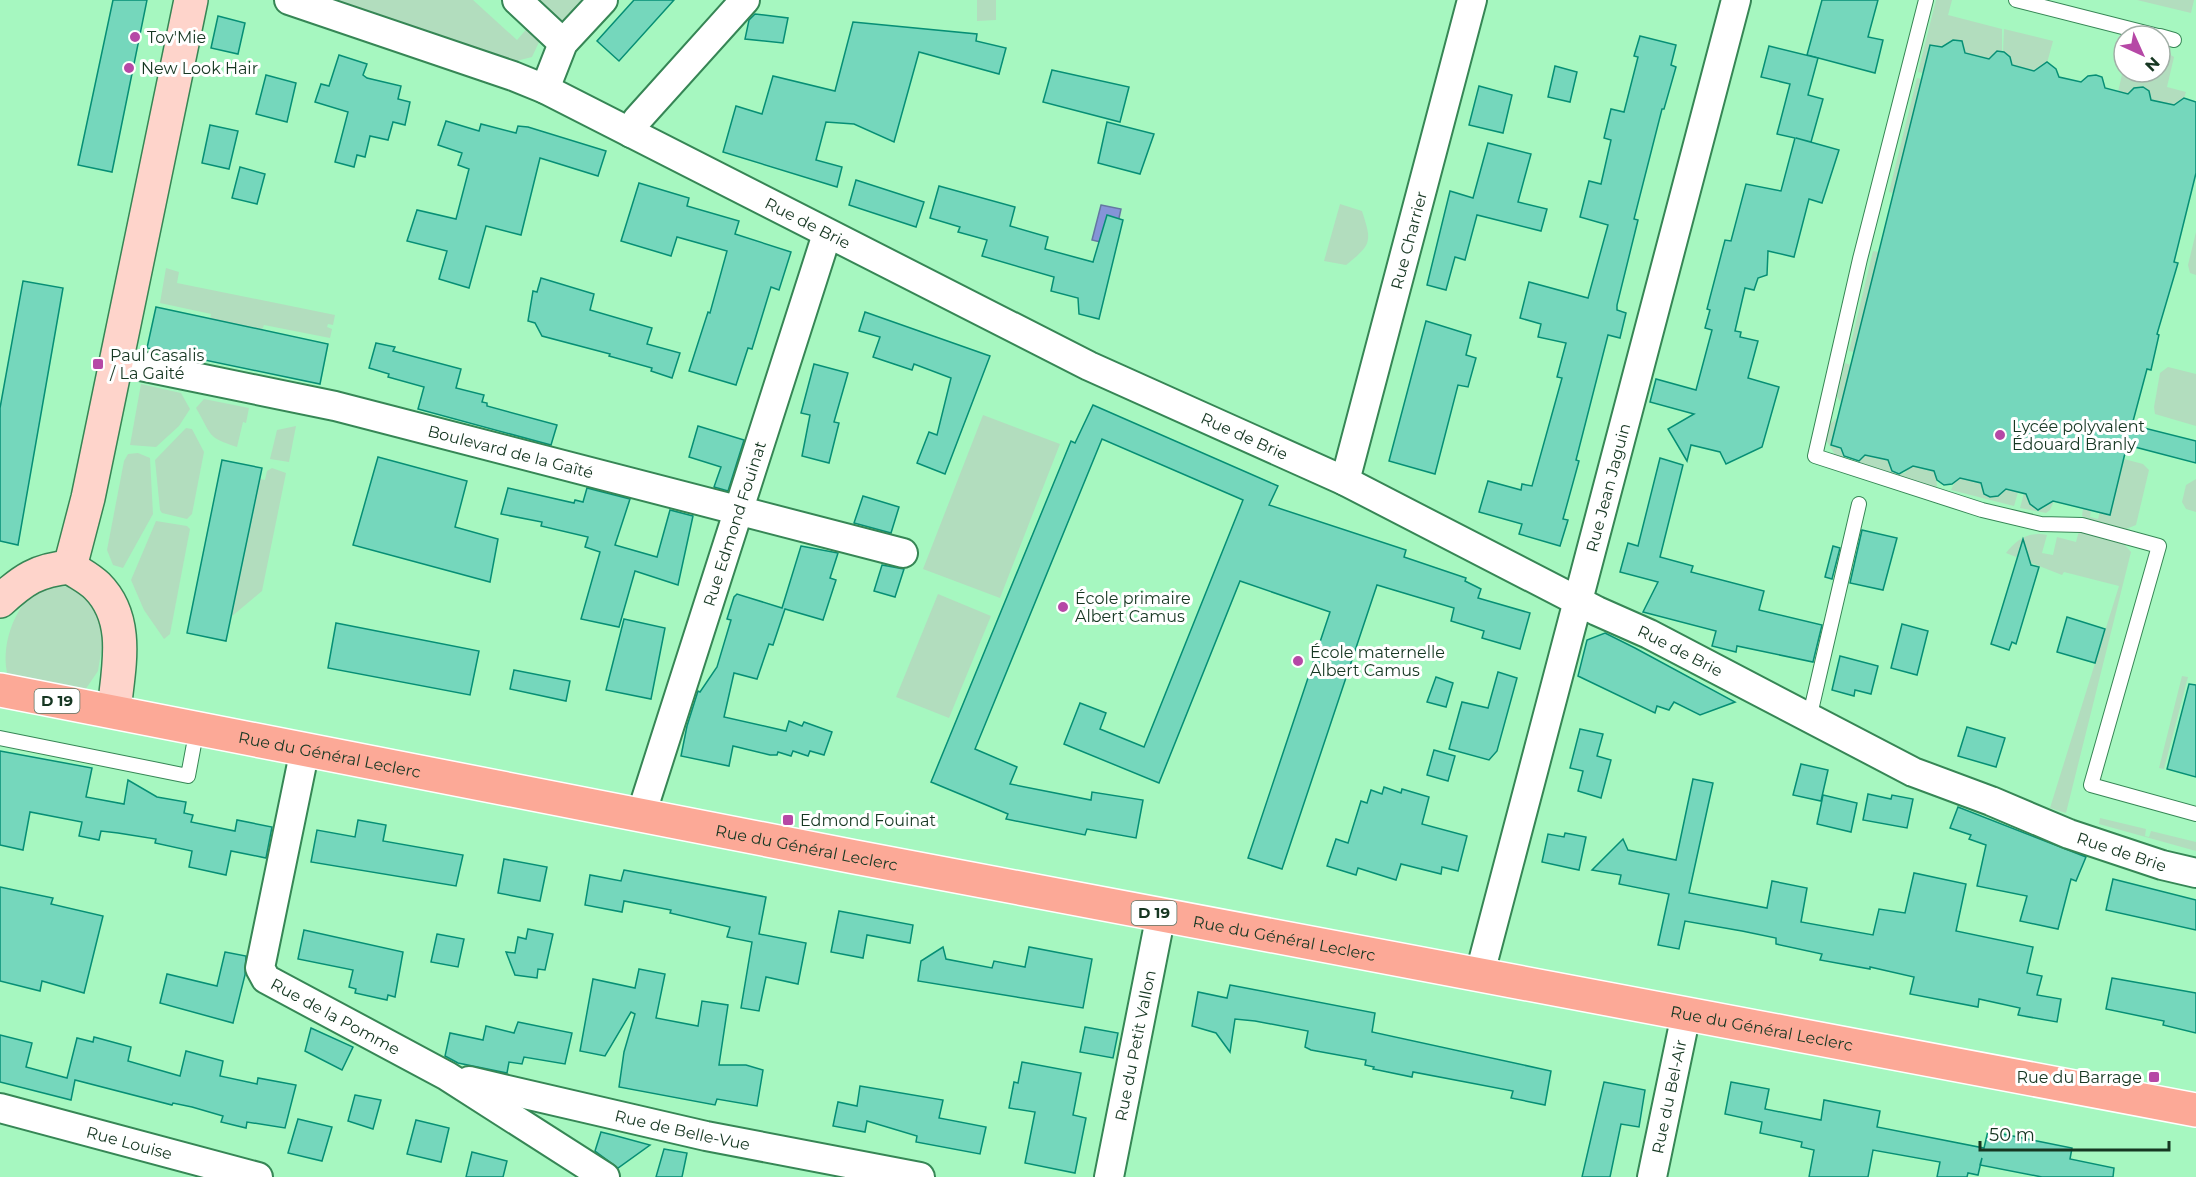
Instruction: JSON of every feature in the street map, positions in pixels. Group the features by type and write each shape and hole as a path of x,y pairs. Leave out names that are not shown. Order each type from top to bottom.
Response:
{"main road":[{"name":"Rue du Général Leclerc","path":"0,690 641,815 2196,1110"}],"street":[{"path":"70,567 88,498 191,0"},
{"name":"Rue de Brie","path":"289,0 545,89 1089,366 1345,481 1576,600 1649,634 1913,772 1991,801 2069,834 2162,865 2196,873"},
{"path":"517,0 563,43"},
{"path":"545,89 563,43 603,0"},
{"path":"631,133 637,120 745,0"},
{"name":"Rue Charrier","path":"1345,481 1472,0"},
{"name":"Rue Jean Jaguin","path":"1479,973 1736,0"},
{"name":"Rue Edmond Fouinat","path":"641,815 740,512 827,234"},
{"name":"Boulevard de la Gaîté","path":"116,360 335,406 903,553"},
{"path":"0,601 22,580 50,569 70,567 97,586 114,610 120,636 114,711"},
{"name":"Rue de la Pomme","path":"304,749 260,968 266,979 447,1076 605,1177"},
{"name":"Rue du Petit Vallon","path":"1109,1177 1161,914"},
{"name":"Rue du Bel-Air","path":"1652,1177 1686,1014"},
{"name":"Rue de Belle-Vue","path":"447,1076 706,1136 920,1177"},
{"name":"Rue Louise","path":"0,1108 258,1177"}],"lane":[{"path":"1926,0 1860,259 1815,456 1982,510 2041,524 2082,525 2159,546 2091,785 2196,814"},
{"path":"2016,0 2112,24"},
{"path":"1809,719 1859,504"},
{"path":"0,738 188,776 197,728"}],"green space":[{"path":"330,0 473,0 517,40 530,25 540,40 532,57 516,61"},
{"path":"532,0 590,0 565,24 558,23"},
{"path":"977,0 996,0 996,20 977,21"},
{"path":"1936,0 1952,0 1948,15 2002,29 2002,52 1990,60 1964,53 1961,42 1953,40 1946,44 1923,73 1918,72"},
{"path":"2137,0 2194,0 2191,13"},
{"path":"2004,29 2053,41 2047,63 2037,71 2010,65 2010,57 2003,52"},
{"path":"1917,78 1922,79 1893,193 1889,192"},
{"path":"2120,84 2168,84 2167,87 2186,92 2184,98 2176,106 2150,99 2149,91 2143,87 2134,88 2129,95 2118,92"},
{"path":"1340,204 1362,211 1368,236 1365,247 1346,265 1324,261"},
{"path":"2196,232 2196,275 2190,273 2188,265"},
{"path":"1873,251 1879,252 1854,352 1849,351"},
{"path":"166,268 179,272 177,283 335,315 333,325 328,324 327,327 332,329 330,338 264,325 262,330 210,319 211,314 160,303"},
{"path":"1845,363 1851,365 1841,403 1837,396"},
{"path":"2168,367 2196,374 2196,426 2155,414 2154,407 2160,373"},
{"path":"141,384 181,393 190,409 179,426 156,447 130,445"},
{"path":"204,399 249,408 237,447 220,440 208,430 196,408"},
{"path":"983,415 1060,444 1000,598 923,569"},
{"path":"1837,418 1831,445 1844,448 1843,454 1848,461 1859,461 1864,454 1890,461 1891,469 1897,474 1905,473 1910,466 1936,472 1937,488 1849,466 1837,458 1826,440 1830,424"},
{"path":"296,426 289,462 270,459 277,430"},
{"path":"186,428 192,429 204,452 192,514 187,519 162,513 160,510 155,460"},
{"path":"138,453 150,458 153,514 123,568 113,565 107,550 124,461 128,454"},
{"path":"2124,459 2143,464 2149,470 2136,525 2126,529 2082,516 2083,508 2091,510 2090,517 2098,519 2100,512 2110,514"},
{"path":"272,468 286,473 262,591 231,617 260,479 265,480 267,471"},
{"path":"1957,477 1983,483 1990,497 1998,496 2003,488 2018,492 2014,506 1951,490"},
{"path":"2196,479 2196,512 2186,509 2182,502 2186,485"},
{"path":"2024,493 2029,495 2030,504 2037,509 2045,507 2050,500 2054,501 2050,510 2046,513 2020,508"},
{"path":"156,521 187,526 190,529 170,634 164,639 144,610 131,580"},
{"path":"2079,531 2123,543 2131,552 2066,813 2050,808 2119,586 2064,572 2062,575 2006,553 2023,538 2040,534 2047,535 2042,553 2053,555 2057,537 2076,542"},
{"path":"59,586 77,587 84,592 105,628 98,671 85,690 8,676 7,642 15,618 28,599 36,592"},
{"path":"938,594 991,616 949,718 896,697"},
{"path":"2182,676 2188,677 2164,769 2159,768"},
{"path":"2100,818 2146,829 2145,836 2149,837 2151,831 2196,842 2196,851 2099,824"}],"water":[{"path":"1101,205 1121,209 1113,245 1092,240"}],"building":[{"path":"113,0 147,0 112,172 78,165"},
{"path":"634,0 674,0 619,61 597,41"},
{"path":"1822,0 1878,0 1868,37 1883,40 1875,73 1807,55"},
{"path":"755,14 788,18 783,43 745,39 749,20"},
{"path":"218,16 245,23 238,54 211,48"},
{"path":"853,22 977,34 976,41 1006,48 999,74 919,52 894,142 854,124 826,122 816,160 842,167 837,187 723,152 736,106 762,114 773,76 835,91"},
{"path":"1640,36 1676,45 1671,65 1676,67 1664,109 1662,109 1634,219 1638,220 1617,305 1617,310 1626,313 1620,338 1608,335 1576,460 1579,461 1563,519 1568,520 1560,546 1519,534 1522,524 1479,512 1488,481 1521,490 1522,484 1532,486 1562,378 1557,377 1566,343 1538,337 1541,324 1520,318 1529,282 1588,298 1608,225 1580,217 1589,181 1601,184 1611,140 1604,138 1611,109 1624,112 1638,57 1634,56"},
{"path":"1953,40 1962,41 1965,53 1989,59 1997,51 2004,52 2010,57 2012,65 2034,71 2047,62 2056,69 2059,77 2081,82 2088,76 2096,75 2102,77 2105,88 2128,94 2134,88 2143,87 2149,91 2151,100 2174,105 2184,98 2196,102 2196,173 2174,262 2178,263 2157,334 2159,335 2151,370 2147,369 2132,425 2196,441 2196,463 2127,445 2110,515 2053,501 2038,510 2030,504 2026,494 2006,489 1998,496 1990,497 1984,494 1981,483 1960,478 1952,484 1944,485 1937,480 1934,471 1913,466 1899,474 1892,471 1888,460 1865,455 1859,461 1844,456 1841,448 1831,445 1930,45 1942,47"},
{"path":"1769,46 1818,58 1808,95 1823,99 1811,142 1796,138 1839,150 1822,203 1809,199 1794,257 1768,251 1767,275 1758,278 1754,290 1745,288 1735,331 1741,332 1740,337 1758,341 1748,378 1779,387 1762,447 1726,464 1720,452 1691,445 1687,461 1668,429 1694,414 1650,402 1656,379 1696,390 1712,330 1705,328 1710,310 1707,309 1725,240 1731,241 1746,184 1781,191 1795,138 1777,134 1790,84 1761,77"},
{"path":"339,55 367,64 363,75 367,78 401,86 398,99 410,102 405,125 393,122 388,140 370,136 365,157 357,155 354,167 335,162 348,112 315,102 321,84 329,86"},
{"path":"1555,66 1577,72 1570,102 1548,97"},
{"path":"1052,70 1129,87 1120,122 1043,102"},
{"path":"266,75 296,83 287,122 256,114"},
{"path":"1479,86 1512,95 1503,133 1469,125"},
{"path":"446,121 479,131 481,124 516,133 518,126 528,127 606,151 598,176 540,158 521,235 486,226 469,288 439,279 447,251 407,241 417,210 456,219 469,169 458,165 462,153 438,145"},
{"path":"1107,122 1154,134 1140,174 1098,163"},
{"path":"210,125 238,131 229,169 202,163"},
{"path":"1488,143 1531,154 1518,202 1547,209 1541,231 1477,215 1465,260 1455,257 1446,290 1427,285 1450,191 1473,198"},
{"path":"240,167 265,174 257,204 232,198"},
{"path":"856,180 924,202 916,227 849,205"},
{"path":"639,183 689,198 687,206 739,221 735,234 791,252 779,290 771,287 752,349 748,348 736,385 689,371 708,312 710,313 727,251 677,237 671,256 621,241"},
{"path":"939,186 1015,207 1010,226 1048,237 1045,249 1093,262 1107,215 1123,220 1099,319 1079,314 1078,298 1051,291 1054,277 982,256 987,240 958,232 960,227 930,218"},
{"path":"541,278 594,294 590,310 652,328 647,344 680,353 672,378 651,371 652,368 609,356 610,354 542,336 535,323 528,321 533,291 537,292"},
{"path":"23,281 63,288 18,545 0,541 0,408"},
{"path":"156,307 328,344 320,384 147,348"},
{"path":"865,312 990,356 945,474 917,463 929,432 937,435 951,378 914,364 912,370 873,357 880,337 859,331"},
{"path":"1426,321 1471,335 1466,355 1476,358 1468,387 1458,385 1435,474 1389,461"},
{"path":"376,343 395,347 393,351 461,369 456,388 484,395 482,402 487,403 487,406 557,425 551,445 418,409 424,387 388,377 389,374 369,368"},
{"path":"814,364 848,373 834,422 839,423 829,463 802,456 810,415 801,413"},
{"path":"1093,405 1278,486 1269,505 1406,550 1404,557 1466,578 1465,581 1481,589 1478,598 1530,613 1520,649 1482,638 1484,631 1451,621 1454,608 1377,585 1282,869 1248,858 1330,612 1240,581 1159,783 1064,744 1080,703 1106,713 1100,729 1144,747 1243,500 1102,439 975,749 1017,767 1010,784 1091,800 1092,792 1143,800 1136,838 1087,829 1085,835 1006,819 1008,814 931,782 1071,441 1075,443"},
{"path":"698,426 744,440 728,491 714,487 721,467 689,457"},
{"path":"378,457 467,481 455,527 498,539 490,582 353,545"},
{"path":"1660,458 1683,465 1660,557 1693,566 1691,572 1764,591 1759,610 1822,625 1813,662 1737,646 1736,652 1712,646 1716,631 1643,612 1658,582 1620,572 1628,543 1638,546"},
{"path":"222,460 262,468 226,641 187,633"},
{"path":"508,488 574,503 575,500 583,502 587,488 630,499 615,545 657,557 670,510 693,516 678,585 635,571 619,627 581,619 600,552 585,547 588,537 541,526 542,522 501,514"},
{"path":"863,496 899,507 891,533 854,523"},
{"path":"1862,530 1897,538 1883,590 1850,583"},
{"path":"2023,539 2031,565 2039,567 2016,644 2012,642 2009,650 1991,644"},
{"path":"801,546 838,553 830,578 836,580 823,620 785,609 773,645 769,644 757,679 734,673 724,717 786,731 789,721 802,726 804,722 832,732 824,755 810,751 808,756 793,751 791,756 778,752 777,755 770,755 733,746 729,766 681,756 698,691 700,692 717,667 731,620 727,619 734,597 737,594 782,608"},
{"path":"1833,546 1840,548 1832,579 1825,577"},
{"path":"882,565 904,569 895,597 874,591"},
{"path":"2067,617 2105,629 2095,663 2057,652"},
{"path":"624,619 665,628 651,699 606,690"},
{"path":"336,623 479,651 470,695 328,668"},
{"path":"1902,624 1928,631 1917,675 1891,668"},
{"path":"1605,633 1735,702 1700,715 1674,702 1669,710 1657,706 1655,713 1578,676 1587,640"},
{"path":"1840,656 1878,666 1871,694 1855,690 1854,696 1832,690"},
{"path":"514,670 570,681 566,701 510,689"},
{"path":"1498,672 1517,678 1497,751 1489,760 1449,749 1462,702 1488,708"},
{"path":"1436,677 1453,683 1446,707 1427,702"},
{"path":"2189,684 2196,685 2196,777 2167,769"},
{"path":"1967,727 2005,738 1996,767 1958,756"},
{"path":"1580,729 1603,734 1597,756 1611,760 1601,798 1578,791 1583,771 1570,768"},
{"path":"1434,750 1455,756 1448,781 1427,775"},
{"path":"0,751 92,768 86,797 124,804 128,780 157,797 186,802 184,813 193,815 191,822 235,831 237,820 272,827 266,858 231,851 226,875 189,867 192,851 155,843 156,839 101,831 99,840 79,836 82,822 30,812 23,850 0,845"},
{"path":"1801,764 1828,770 1821,801 1793,795"},
{"path":"1693,779 1713,783 1689,893 1767,908 1772,881 1807,888 1801,922 1873,935 1879,909 1905,913 1914,873 1966,884 1956,931 2033,947 2027,973 2042,976 2037,995 2061,999 2057,1022 2018,1015 2020,1008 1979,999 1978,1007 1910,994 1914,977 1870,967 1870,969 1820,960 1822,954 1776,944 1776,938 1742,931 1685,921 1679,949 1658,945 1669,894 1619,884 1621,875 1592,870 1623,839 1628,850 1676,860"},
{"path":"1384,787 1401,793 1402,789 1429,797 1422,824 1467,836 1458,871 1442,867 1441,874 1401,864 1396,880 1358,868 1356,875 1327,866 1336,839 1348,843 1361,801 1367,803 1371,790 1382,794"},
{"path":"1868,794 1891,799 1892,795 1913,799 1907,828 1863,820"},
{"path":"1823,795 1857,803 1851,832 1817,824"},
{"path":"1958,807 2086,857 2076,881 2071,879 2058,929 2020,921 2027,896 1977,886 1986,845 1969,839 1971,835 1950,828"},
{"path":"358,820 386,825 383,841 463,855 456,886 311,862 317,830 355,837"},
{"path":"1565,833 1586,837 1579,870 1542,862 1548,834 1564,837"},
{"path":"504,859 547,867 540,901 498,893"},
{"path":"624,870 766,897 759,934 806,943 798,984 766,977 759,1011 741,1008 752,942 727,937 730,927 670,913 671,910 624,901 622,912 585,905 590,875 621,881"},
{"path":"2113,879 2196,900 2196,930 2106,910"},
{"path":"0,887 53,898 51,904 103,916 84,993 42,981 40,991 0,981"},
{"path":"839,911 913,925 910,943 867,935 863,958 831,952"},
{"path":"528,929 553,934 545,970 538,969 537,978 515,975 506,952 515,953 518,937 526,939"},
{"path":"304,930 403,952 395,997 388,995 387,1000 355,993 356,989 349,987 353,970 298,959"},
{"path":"437,934 464,939 458,967 431,962"},
{"path":"943,947 946,959 992,968 994,961 1025,967 1029,947 1092,959 1083,1008 918,981 921,961"},
{"path":"225,952 246,956 245,975 233,1023 160,1003 167,974 217,986"},
{"path":"639,969 665,974 656,1018 698,1026 702,1001 728,1005 719,1065 746,1065 763,1070 757,1106 717,1099 715,1105 619,1087 624,1052 635,1014 631,1012 605,1056 580,1051 593,979 635,988"},
{"path":"2112,978 2196,993 2196,1033 2163,1025 2164,1021 2106,1009"},
{"path":"1230,985 1375,1013 1372,1032 1551,1071 1545,1105 1511,1098 1513,1091 1413,1072 1412,1077 1373,1069 1374,1067 1365,1065 1366,1060 1305,1047 1308,1031 1255,1021 1235,1019 1230,1052 1216,1033 1192,1026 1198,992 1227,998"},
{"path":"518,1022 572,1033 565,1064 524,1057 522,1064 509,1062 507,1073 458,1063 445,1056 450,1033 483,1040 486,1026 514,1033"},
{"path":"1085,1027 1118,1033 1113,1058 1080,1052"},
{"path":"311,1028 353,1047 342,1070 305,1051"},
{"path":"0,1035 32,1043 26,1067 67,1078 77,1038 93,1042 94,1037 131,1047 128,1061 180,1076 186,1051 223,1061 220,1076 257,1084 258,1078 296,1085 285,1128 247,1122 246,1128 221,1122 223,1116 192,1107 173,1103 172,1105 75,1080 71,1100 0,1082"},
{"path":"1022,1062 1081,1073 1073,1115 1086,1118 1075,1173 1025,1163 1035,1112 1009,1108 1014,1082 1018,1083"},
{"path":"1604,1082 1645,1090 1639,1127 1621,1124 1610,1177 1582,1177"},
{"path":"1731,1082 1769,1089 1765,1109 1821,1120 1824,1100 1880,1111 1877,1127 1984,1148 1988,1131 2072,1148 2070,1159 2114,1168 2113,1177 2042,1177 1980,1165 1978,1175 1968,1173 1967,1177 1937,1177 1940,1162 1873,1150 1868,1177 1809,1177 1814,1150 1801,1147 1802,1142 1760,1133 1762,1122 1725,1114"},
{"path":"860,1086 943,1100 939,1118 986,1127 980,1154 916,1142 917,1136 867,1121 865,1132 833,1126 838,1102 857,1106"},
{"path":"355,1095 381,1100 373,1129 348,1121"},
{"path":"298,1119 332,1127 322,1161 288,1153"},
{"path":"416,1120 449,1128 441,1162 407,1154"},
{"path":"601,1132 650,1145 618,1168 595,1151"},
{"path":"664,1149 687,1153 682,1177 656,1177"},
{"path":"472,1152 507,1161 503,1177 466,1177"}],"place":[{"name":"Tov'Mie","path":"135,37"},
{"name":"New Look Hair","path":"129,68"},
{"name":"Paul Casalis / La Gaité","path":"98,364"},
{"name":"Lycée polyvalent Édouard Branly","path":"2000,435"},
{"name":"École primaire Albert Camus","path":"1063,607"},
{"name":"École maternelle Albert Camus","path":"1298,661"},
{"name":"Edmond Fouinat","path":"788,820"},
{"name":"Rue du Barrage","path":"2154,1077"}]}
